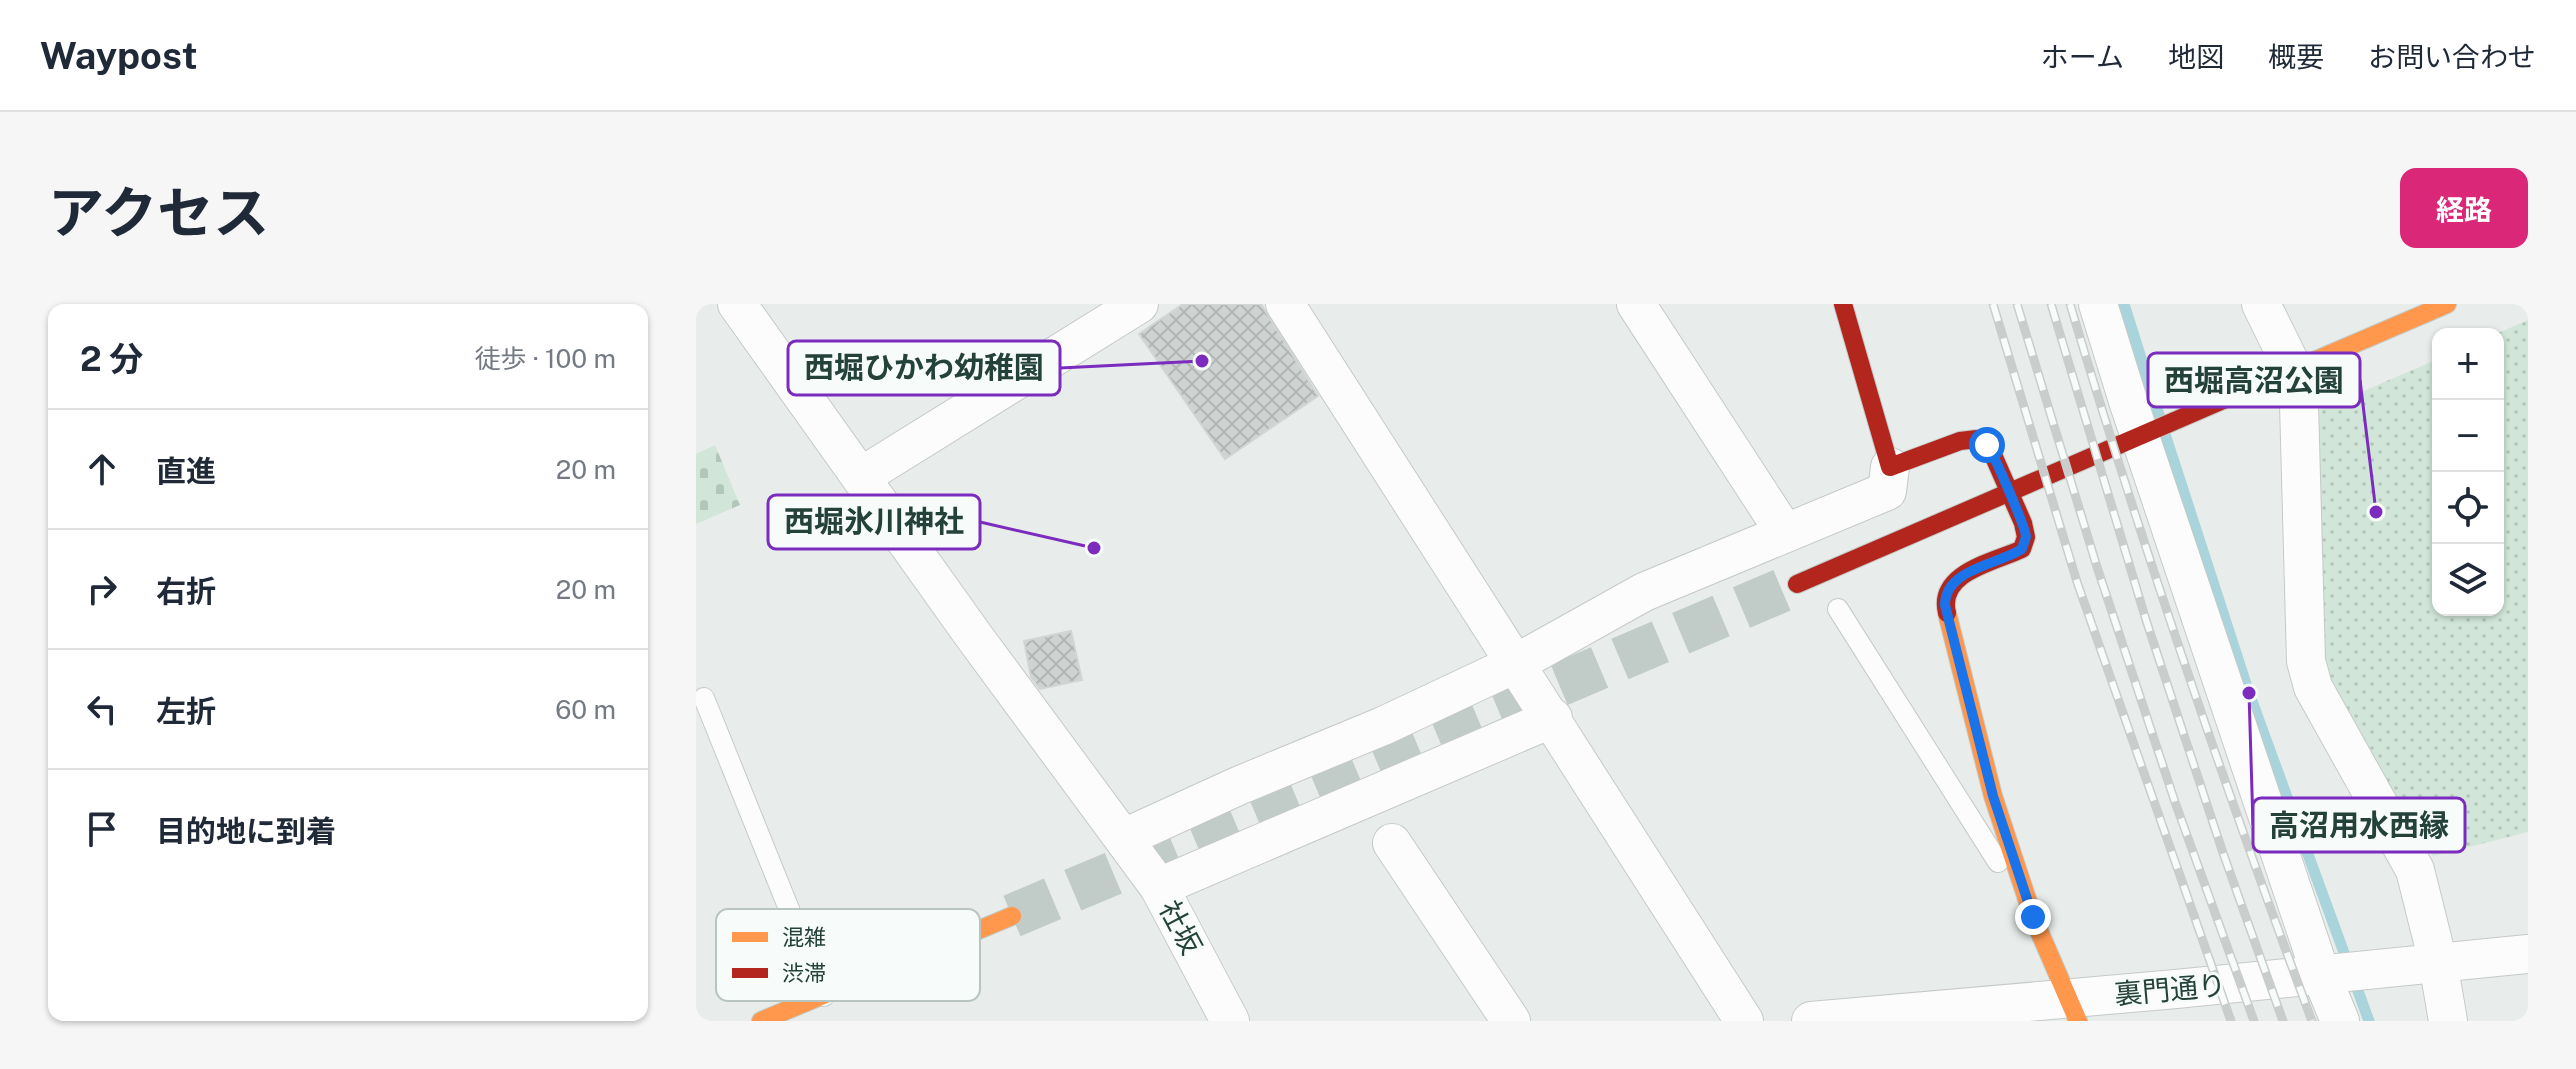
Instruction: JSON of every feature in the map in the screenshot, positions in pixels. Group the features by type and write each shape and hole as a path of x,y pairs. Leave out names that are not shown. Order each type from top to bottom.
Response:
{"street":[{"name":"社坂","path":"737,304 982,648 1159,887 1230,1021"},
{"path":"862,476 1139,304"},
{"path":"1285,304 1515,664 1553,718 1744,1021"},
{"path":"1636,304 1785,533"},
{"path":"1124,838 1238,786 1383,726 1515,664 1644,592 1887,491 1890,467 1843,304"},
{"path":"2098,304 2155,430 2339,973 2340,1021"},
{"path":"2261,304 2294,371 2299,404 2306,661 2313,687 2415,870 2438,962 2448,1021"},
{"path":"1797,584 2447,304"},
{"path":"1890,467 1960,441 1977,439 1990,448 2023,523 2026,537 2022,549 1960,576 1945,595 1945,605 1993,796 2033,917 2074,1010"},
{"path":"1159,887 1553,718"},
{"path":"1392,843 1511,1021"},
{"path":"980,930 1012,916"},
{"name":"裏門通り","path":"1811,1021 2182,1005 2339,973 2528,954"},
{"path":"761,1021 811,1001"}],"lane":[{"path":"1838,609 2033,917"},
{"path":"704,698 789,909"}],"green space":[{"path":"2528,320 2528,832 2433,856 2325,681 2310,414 2432,362 2432,616 2504,616 2504,330"},
{"path":"715,445 740,505 696,524 696,454"}],"building":[{"path":"1183,304 1261,304 1318,396 1225,459 1139,334"},
{"path":"1071,631 1082,680 1040,689 1031,677 1024,641"}],"waterway":[{"path":"2124,304 2160,418"},
{"path":"2165,434 2249,693 2369,1021"}],"tunnel":[{"path":"1012,916 1797,584"}],"railway":[{"path":"1993,304 2077,582 2231,1021"},
{"path":"2017,304 2097,567 2175,802 2254,1021"},
{"path":"2051,304 2146,620 2223,853 2283,1021"},
{"path":"2070,304 2185,665 2312,1021"}],"traffic: slow":[{"path":"2237,394 2447,304"},
{"path":"1947,613 1993,796 2033,917 2078,1021"},
{"path":"980,929 1012,916"},
{"path":"761,1021 809,1001"}],"traffic: jam":[{"path":"1843,304 1890,467 1960,441 1977,439 1990,448 2023,523 2026,537 2022,549 1959,578 1946,599 1947,613"},
{"path":"1797,584 2237,394"}],"place":[{"name":"西堀ひかわ幼稚園","path":"1202,361"},
{"name":"西堀高沼公園","path":"2376,512"},
{"name":"西堀氷川神社","path":"1094,548"},
{"name":"高沼用水西縁","path":"2249,693"}],"route":[{"path":"1987,445 1998,464 2026,537 2022,549 2010,557 1960,576 1949,586 1945,605 1993,796 2033,917"}]}
